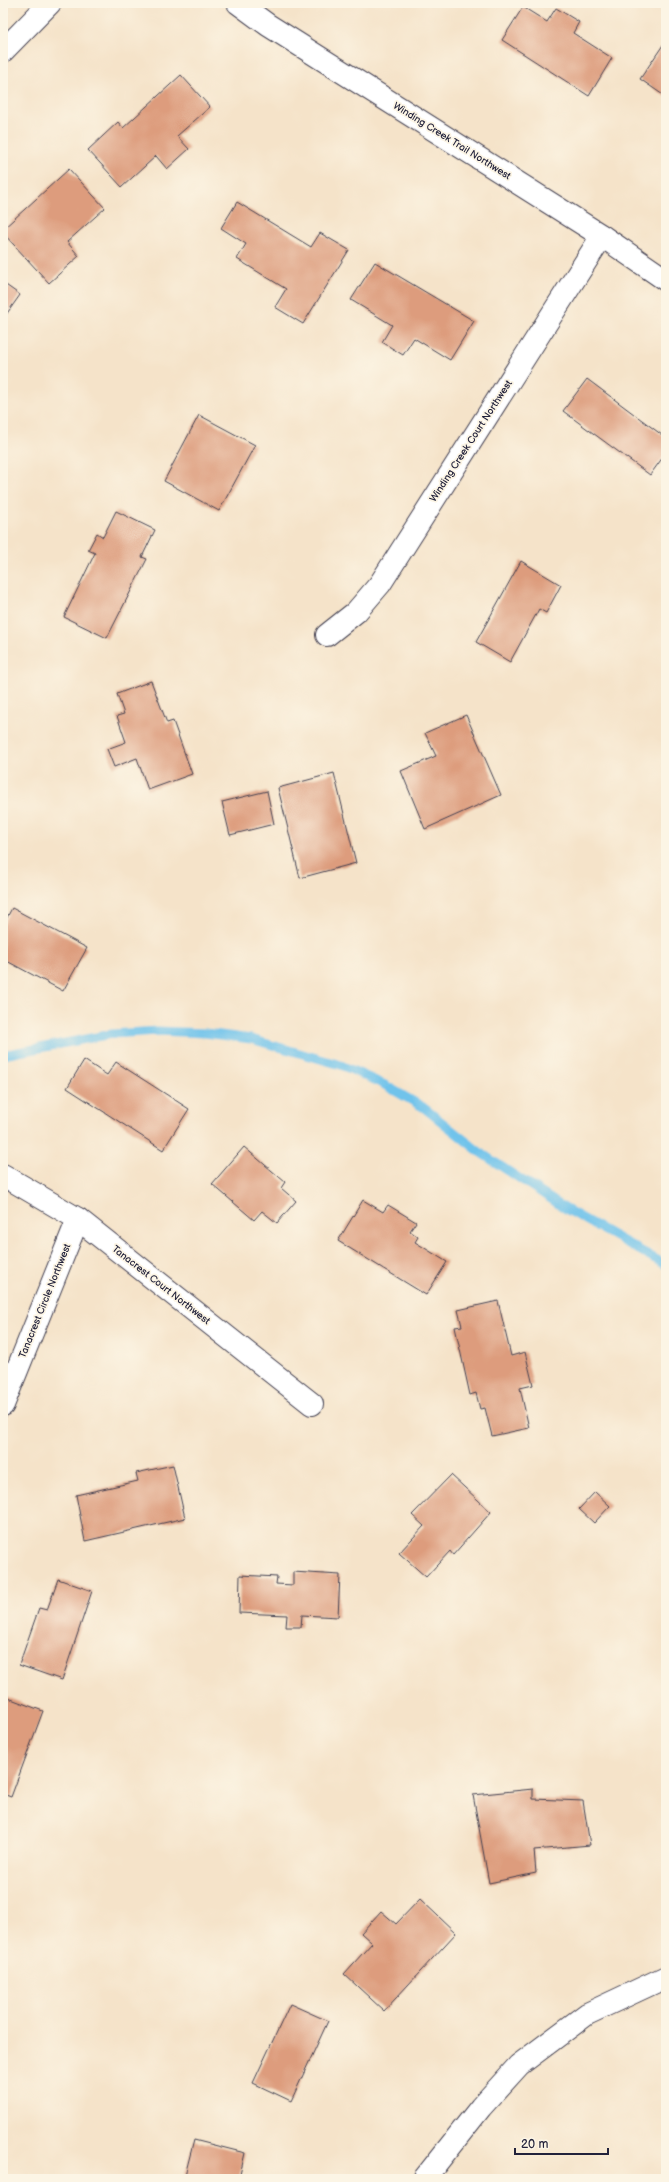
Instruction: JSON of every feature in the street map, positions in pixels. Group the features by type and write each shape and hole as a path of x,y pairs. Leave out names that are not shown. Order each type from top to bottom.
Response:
{"street":[{"path":"3,51 50,3"},
{"name":"Winding Creek Trail Northwest","path":"238,3 274,29 602,236 666,280"},
{"name":"Winding Creek Court Northwest","path":"327,635 356,612 380,584 602,236"},
{"name":"Tanacrest Court Northwest","path":"3,1175 78,1219 312,1404"},
{"name":"Tanacrest Circle Northwest","path":"3,1405 78,1219"},
{"path":"424,2179 481,2107 519,2065 587,2014 666,1977"}],"building":[{"path":"523,7 547,22 556,8 579,22 573,33 612,58 589,96 502,40"},
{"path":"665,42 666,43 666,97 640,79"},
{"path":"181,75 210,107 177,136 189,149 167,169 156,156 122,187 88,150 118,122 123,128"},
{"path":"69,169 105,208 67,242 79,256 49,283 3,233 3,229"},
{"path":"237,202 311,247 320,233 349,250 303,324 275,307 286,289 237,259 246,244 221,228"},
{"path":"375,262 474,321 450,360 414,338 403,355 382,342 392,325 351,300"},
{"path":"3,283 20,295 3,319"},
{"path":"587,379 666,438 666,453 650,475 563,411"},
{"path":"199,415 255,445 219,511 164,481"},
{"path":"116,511 155,530 142,557 147,559 107,638 64,617 95,553 88,550 97,533 103,537"},
{"path":"521,561 561,585 546,613 539,609 510,662 476,642"},
{"path":"151,681 167,723 173,721 192,774 148,790 137,758 114,767 107,749 126,742 117,716 124,714 117,694"},
{"path":"466,715 501,795 425,829 401,771 436,756 425,733"},
{"path":"334,773 356,863 300,878 278,788"},
{"path":"267,791 274,824 230,835 222,802"},
{"path":"12,908 87,948 63,991 3,959 3,925"},
{"path":"84,1060 107,1075 116,1062 189,1109 163,1150 67,1088"},
{"path":"244,1147 285,1182 281,1188 296,1201 277,1223 262,1211 254,1220 212,1184"},
{"path":"363,1200 383,1212 388,1205 416,1222 410,1231 418,1237 415,1242 447,1262 426,1295 338,1241"},
{"path":"498,1301 511,1356 525,1352 533,1385 520,1388 529,1428 492,1436 485,1408 480,1409 476,1393 470,1395 455,1327 462,1326 458,1310"},
{"path":"173,1465 185,1518 85,1541 76,1495 138,1481 136,1473"},
{"path":"451,1475 491,1512 453,1555 450,1551 426,1577 399,1553 424,1526 412,1515"},
{"path":"595,1492 610,1506 594,1523 579,1509"},
{"path":"293,1572 340,1575 338,1617 302,1615 301,1627 286,1627 287,1615 239,1613 240,1575 277,1577 276,1584 293,1585"},
{"path":"58,1579 92,1591 62,1680 19,1665 39,1608 47,1610"},
{"path":"3,1696 43,1711 11,1797 3,1794"},
{"path":"533,1789 533,1799 583,1801 590,1845 534,1850 536,1873 489,1883 473,1795"},
{"path":"420,1899 456,1933 384,2011 344,1974 372,1943 361,1933 381,1911 396,1924"},
{"path":"290,2004 328,2021 291,2101 253,2083"},
{"path":"194,2140 245,2153 239,2179 184,2179"}],"waterway":[{"path":"3,1055 112,1034 158,1031 205,1033 251,1039 341,1065 383,1084 423,1107 481,1153 566,1209 666,1265"}]}
